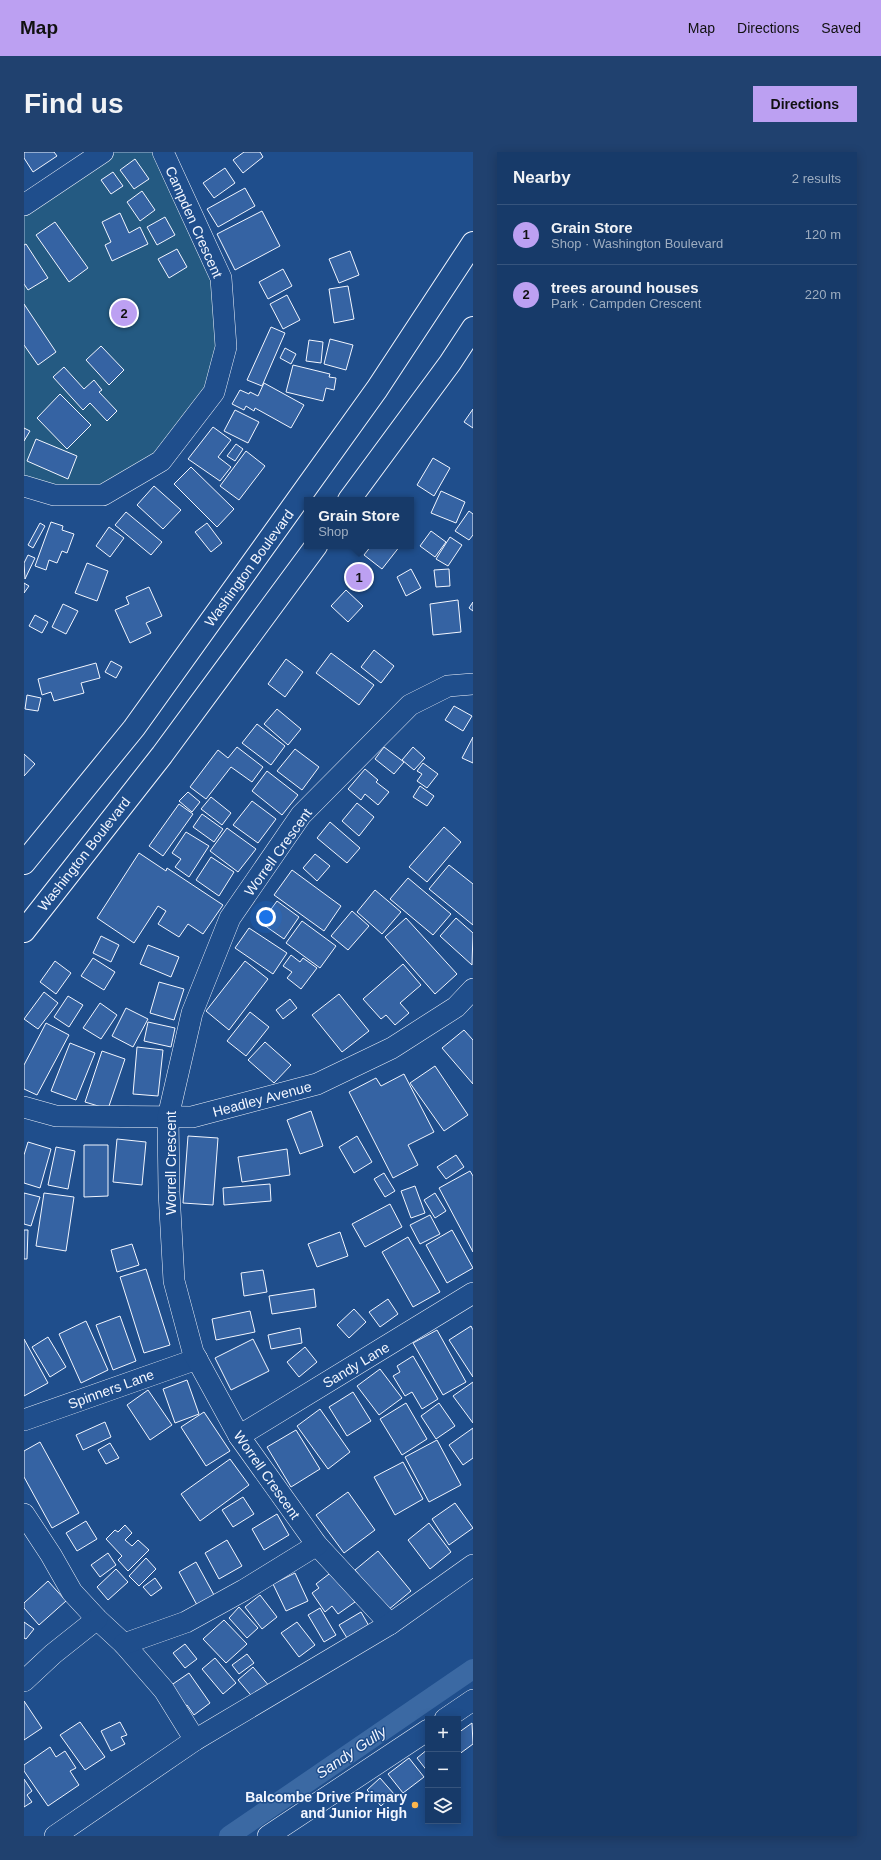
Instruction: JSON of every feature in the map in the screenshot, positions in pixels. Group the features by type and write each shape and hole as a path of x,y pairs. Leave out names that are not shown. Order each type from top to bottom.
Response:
{"highway":[{"name":"Washington Boulevard","path":"24,863 134,728 377,389 473,243"},
{"path":"352,497 450,363 473,328"},
{"name":"Washington Boulevard","path":"24,931 162,755 314,549"}],"street":[{"path":"24,205 103,152"},
{"name":"Campden Crescent","path":"24,486 54,495 103,495 161,461 214,392 226,347 221,278 163,152"},
{"name":"Worrell Crescent","path":"390,1624 317,1545 239,1436 193,1352 174,1281 169,1192 168,1117 192,1013 230,918 301,815 410,705 448,686 473,684"},
{"name":"Headley Avenue","path":"24,1107 56,1116 192,1117 317,1084 392,1048 456,1007 473,988"},
{"name":"Sandy Lane","path":"239,1436 473,1293"},
{"name":"Spinners Lane","path":"24,1420 197,1359"},
{"path":"24,1514 52,1555 72,1592 97,1619 124,1644 164,1690 195,1740"},
{"path":"124,1644 186,1622 244,1590 317,1545"},
{"path":"55,1836 195,1740 390,1624 473,1566"},
{"path":"24,1681 53,1654 97,1619"},
{"path":"449,1716 473,1700"},
{"path":"268,1836 425,1732"}],"shaded area":[{"path":"103,152 163,152 221,278 214,392 161,461 103,495 24,486 24,205"}],"building":[{"path":"24,152 54,152 57,156 33,172 24,158"},
{"path":"244,152 260,152 263,157 243,173 233,160"},
{"path":"135,159 149,179 134,189 120,170"},
{"path":"225,168 235,183 214,198 203,183"},
{"path":"113,172 123,186 111,194 101,180"},
{"path":"245,188 255,206 218,227 207,209"},
{"path":"142,191 155,210 140,221 127,202"},
{"path":"262,211 280,246 235,270 217,234"},
{"path":"120,213 129,233 140,227 148,244 112,261 105,245 111,242 102,222"},
{"path":"165,217 175,235 157,245 147,227"},
{"path":"55,222 88,268 69,282 36,235"},
{"path":"26,244 48,278 28,290 24,284 24,245"},
{"path":"177,249 187,267 169,278 158,259"},
{"path":"350,251 359,275 339,283 329,259"},
{"path":"283,269 292,286 268,299 259,282"},
{"path":"348,286 354,319 334,323 329,289"},
{"path":"287,295 300,320 283,329 270,304"},
{"path":"24,304 56,352 38,365 24,345"},
{"path":"271,327 285,333 262,386 247,380"},
{"path":"330,339 353,345 346,370 324,364"},
{"path":"309,340 323,342 321,363 306,361"},
{"path":"101,346 124,370 109,385 86,360"},
{"path":"285,348 296,354 291,364 280,358"},
{"path":"293,365 330,374 329,377 336,378 334,390 326,388 323,401 286,392"},
{"path":"64,367 84,389 94,380 102,390 99,392 117,411 107,421 90,403 83,410 53,377"},
{"path":"264,383 304,405 291,428 255,408 254,411 246,406 244,410 232,404 240,390 249,394 250,392 258,396"},
{"path":"60,394 91,425 67,449 37,418"},
{"path":"473,409 473,428 464,422"},
{"path":"235,410 259,422 248,443 224,431"},
{"path":"213,427 231,440 218,457 231,467 220,481 188,459"},
{"path":"24,428 30,431 24,441"},
{"path":"36,439 77,456 68,479 27,461"},
{"path":"236,444 243,449 235,461 227,456"},
{"path":"246,451 265,466 239,500 220,486"},
{"path":"433,458 450,468 434,496 417,485"},
{"path":"191,467 234,509 217,527 174,484"},
{"path":"154,486 181,510 163,529 137,505"},
{"path":"441,491 465,502 456,523 431,513"},
{"path":"469,511 473,514 473,535 469,540 455,531"},
{"path":"126,512 162,542 151,555 115,525"},
{"path":"51,522 63,526 62,530 74,534 67,553 62,551 57,563 49,560 46,570 35,566"},
{"path":"40,523 45,526 33,548 28,545"},
{"path":"207,523 222,543 211,552 195,532"},
{"path":"109,527 124,538 110,557 96,546"},
{"path":"431,531 446,542 435,557 420,546"},
{"path":"450,537 462,545 448,566 436,559"},
{"path":"369,549 398,549 382,569 364,555"},
{"path":"28,555 35,558 25,579 24,563"},
{"path":"87,563 108,571 97,601 75,593"},
{"path":"355,564 373,575 363,590 346,578"},
{"path":"411,569 421,588 406,596 397,577"},
{"path":"449,569 450,586 436,587 434,570"},
{"path":"24,583 29,586 24,593"},
{"path":"149,587 162,616 146,623 151,633 130,643 115,610 129,604 126,597"},
{"path":"346,590 363,606 348,622 331,606"},
{"path":"458,600 461,632 433,635 430,604"},
{"path":"473,602 473,611 469,608"},
{"path":"63,604 78,611 66,634 52,627"},
{"path":"35,615 48,622 42,633 29,626"},
{"path":"374,650 394,666 381,683 361,667"},
{"path":"331,653 374,685 359,705 316,673"},
{"path":"286,659 303,672 285,697 268,684"},
{"path":"111,661 122,667 116,678 105,672"},
{"path":"96,663 100,678 81,683 84,693 54,701 51,692 42,695 38,679"},
{"path":"27,695 41,698 38,711 25,709"},
{"path":"454,706 472,716 463,731 445,720"},
{"path":"277,709 301,729 288,745 264,724"},
{"path":"257,724 285,746 271,765 242,743"},
{"path":"473,737 473,763 462,758"},
{"path":"237,747 263,767 252,782 231,767 206,799 190,787 218,750 228,758"},
{"path":"384,747 404,762 394,774 375,759"},
{"path":"413,747 425,758 414,770 402,760"},
{"path":"295,749 319,767 302,790 277,771"},
{"path":"24,754 35,764 24,776"},
{"path":"423,763 438,774 427,788 417,781 422,774 417,771"},
{"path":"365,769 378,780 376,782 389,792 378,805 365,794 361,800 348,789"},
{"path":"267,771 298,795 282,815 252,791"},
{"path":"420,786 434,796 427,806 413,797"},
{"path":"188,792 200,802 192,812 179,801"},
{"path":"211,797 231,813 222,825 201,809"},
{"path":"252,801 276,819 258,843 233,825"},
{"path":"357,803 374,817 359,836 342,821"},
{"path":"179,804 193,814 163,856 149,846"},
{"path":"202,814 223,829 214,842 193,827"},
{"path":"330,822 360,848 347,863 317,838"},
{"path":"444,827 461,842 427,882 409,867"},
{"path":"227,828 256,849 238,872 210,851"},
{"path":"186,832 209,846 189,877 175,867 181,859 172,853"},
{"path":"139,853 166,871 167,868 223,905 203,934 188,924 179,937 158,924 166,911 158,906 134,943 97,918"},
{"path":"315,854 330,866 317,881 303,868"},
{"path":"211,857 234,872 219,896 196,880"},
{"path":"449,865 473,884 473,925 429,889"},
{"path":"292,870 341,906 324,931 274,895"},
{"path":"408,878 451,914 433,935 390,899"},
{"path":"375,890 401,912 382,934 357,912"},
{"path":"277,901 299,917 284,939 261,923"},
{"path":"352,911 369,926 348,950 331,936"},
{"path":"406,918 457,974 435,994 385,937"},
{"path":"456,918 473,933 472,965 440,936"},
{"path":"302,921 336,946 320,968 286,943"},
{"path":"249,928 287,953 273,974 235,948"},
{"path":"101,936 119,945 111,962 93,953"},
{"path":"148,945 179,957 171,977 140,964"},
{"path":"291,955 300,962 303,958 317,968 301,989 287,978 292,972 283,966"},
{"path":"93,958 115,972 104,990 81,976"},
{"path":"55,961 71,973 56,994 40,982"},
{"path":"245,961 268,979 229,1030 206,1011"},
{"path":"403,964 421,985 400,1003 409,1013 395,1025 386,1015 381,1019 363,999"},
{"path":"159,982 184,989 174,1020 150,1013"},
{"path":"44,992 58,1003 38,1029 24,1019"},
{"path":"339,994 369,1031 342,1052 312,1015"},
{"path":"68,996 83,1005 69,1027 54,1017"},
{"path":"290,999 297,1008 283,1019 276,1010"},
{"path":"100,1003 117,1015 101,1039 83,1028"},
{"path":"126,1008 148,1019 133,1047 112,1036"},
{"path":"250,1012 269,1027 246,1056 227,1041"},
{"path":"148,1022 175,1028 171,1047 144,1041"},
{"path":"46,1023 69,1035 37,1095 24,1089 24,1065"},
{"path":"464,1030 473,1040 473,1084 442,1048"},
{"path":"265,1042 291,1065 274,1083 248,1060"},
{"path":"70,1043 95,1053 76,1100 51,1091"},
{"path":"137,1047 163,1050 158,1096 133,1094"},
{"path":"102,1051 125,1059 108,1109 85,1102"},
{"path":"435,1066 468,1115 444,1131 410,1083"},
{"path":"404,1074 434,1132 408,1145 418,1165 393,1178 349,1092 376,1078 381,1086"},
{"path":"311,1111 323,1146 300,1154 287,1120"},
{"path":"188,1136 218,1138 213,1205 183,1203"},
{"path":"357,1136 372,1162 354,1173 339,1147"},
{"path":"117,1139 146,1142 142,1185 113,1182"},
{"path":"28,1142 51,1149 40,1188 24,1183 24,1155"},
{"path":"84,1145 108,1145 108,1196 84,1197"},
{"path":"56,1147 75,1151 68,1189 48,1185"},
{"path":"287,1149 290,1175 242,1182 238,1157"},
{"path":"456,1155 464,1167 446,1179 437,1167"},
{"path":"470,1171 473,1176 473,1252 439,1188"},
{"path":"384,1173 395,1191 385,1197 374,1179"},
{"path":"270,1184 271,1201 224,1205 223,1188"},
{"path":"415,1186 425,1213 411,1218 401,1191"},
{"path":"24,1193 40,1197 31,1226 24,1224"},
{"path":"44,1193 74,1197 66,1251 36,1246"},
{"path":"435,1193 446,1211 435,1218 424,1200"},
{"path":"390,1204 402,1227 365,1247 352,1224"},
{"path":"430,1215 440,1234 420,1244 410,1225"},
{"path":"24,1230 28,1230 27,1259 24,1259"},
{"path":"452,1230 473,1268 447,1283 426,1245"},
{"path":"340,1232 348,1256 317,1267 308,1244"},
{"path":"408,1237 440,1292 413,1307 382,1252"},
{"path":"132,1244 139,1265 117,1272 111,1250"},
{"path":"146,1269 170,1345 144,1353 120,1277"},
{"path":"263,1270 267,1292 244,1296 241,1273"},
{"path":"314,1289 316,1307 272,1314 269,1296"},
{"path":"388,1299 398,1314 380,1327 369,1312"},
{"path":"354,1309 366,1322 349,1338 337,1325"},
{"path":"250,1311 255,1332 216,1340 212,1319"},
{"path":"120,1316 136,1361 113,1370 96,1325"},
{"path":"86,1321 108,1370 81,1383 59,1334"},
{"path":"471,1326 473,1330 473,1377 449,1340"},
{"path":"300,1328 302,1343 271,1349 268,1335"},
{"path":"437,1330 466,1382 443,1395 413,1343"},
{"path":"48,1337 66,1367 50,1377 32,1347"},
{"path":"24,1339 48,1383 24,1396"},
{"path":"253,1339 269,1371 231,1390 215,1358"},
{"path":"305,1347 317,1362 299,1377 287,1362"},
{"path":"413,1356 438,1399 422,1409 412,1392 405,1396 393,1376 400,1372 397,1366"},
{"path":"380,1369 402,1398 379,1415 357,1386"},
{"path":"187,1380 199,1414 175,1423 163,1389"},
{"path":"473,1382 473,1423 453,1396"},
{"path":"148,1390 172,1425 150,1440 127,1405"},
{"path":"353,1392 371,1421 347,1436 329,1407"},
{"path":"406,1403 427,1439 402,1455 380,1419"},
{"path":"439,1403 455,1426 436,1439 421,1416"},
{"path":"320,1409 350,1452 328,1469 297,1426"},
{"path":"204,1412 230,1451 206,1466 181,1427"},
{"path":"105,1422 111,1437 83,1450 76,1435"},
{"path":"473,1428 473,1458 463,1465 449,1445"},
{"path":"296,1430 320,1469 291,1487 267,1447"},
{"path":"437,1440 461,1485 429,1502 405,1457"},
{"path":"40,1442 79,1513 52,1528 24,1477 24,1451"},
{"path":"110,1443 119,1458 106,1464 98,1450"},
{"path":"230,1459 249,1485 200,1521 181,1494"},
{"path":"403,1462 423,1499 395,1515 374,1477"},
{"path":"348,1492 375,1530 344,1553 316,1515"},
{"path":"243,1497 254,1514 233,1527 222,1510"},
{"path":"455,1503 473,1528 449,1545 432,1519"},
{"path":"277,1514 289,1535 264,1550 252,1529"},
{"path":"86,1521 97,1539 77,1551 66,1533"},
{"path":"429,1523 451,1552 430,1569 408,1540"},
{"path":"125,1525 132,1533 125,1540 132,1546 138,1540 149,1550 128,1571 118,1560 122,1556 106,1539 115,1530 118,1532"},
{"path":"227,1540 242,1566 219,1579 205,1553"},
{"path":"378,1551 411,1591 388,1610 355,1570"},
{"path":"108,1553 116,1565 100,1577 91,1565"},
{"path":"146,1558 156,1569 139,1586 129,1576"},
{"path":"196,1562 214,1595 197,1605 179,1572"},
{"path":"116,1569 128,1582 108,1600 97,1587"},
{"path":"333,1571 355,1602 338,1614 332,1606 325,1612 312,1593 319,1588 316,1584"},
{"path":"295,1573 308,1601 286,1611 273,1584"},
{"path":"155,1578 162,1588 151,1596 143,1587"},
{"path":"48,1581 66,1601 39,1625 24,1608 24,1603"},
{"path":"260,1595 277,1617 262,1629 245,1607"},
{"path":"239,1607 258,1628 247,1638 229,1618"},
{"path":"320,1608 336,1635 324,1642 308,1615"},
{"path":"361,1612 369,1626 347,1638 339,1625"},
{"path":"224,1620 247,1644 226,1663 203,1639"},
{"path":"24,1622 34,1629 26,1639 24,1638"},
{"path":"297,1622 315,1645 299,1657 281,1633"},
{"path":"185,1644 197,1659 185,1668 173,1653"},
{"path":"247,1654 254,1663 239,1674 232,1665"},
{"path":"215,1658 236,1683 223,1694 202,1669"},
{"path":"253,1667 270,1687 255,1700 238,1680"},
{"path":"189,1673 210,1703 194,1715 187,1705 181,1709 167,1688"},
{"path":"24,1701 42,1728 24,1740"},
{"path":"80,1722 105,1757 85,1770 60,1735"},
{"path":"120,1722 127,1735 121,1737 125,1744 111,1751 101,1731"},
{"path":"472,1723 473,1744 461,1753 461,1752 461,1731"},
{"path":"50,1747 56,1757 65,1751 76,1768 70,1771 79,1785 48,1806 24,1771 24,1765"},
{"path":"425,1751 425,1768 417,1758"},
{"path":"409,1758 424,1777 403,1793 388,1774"},
{"path":"380,1778 394,1794 381,1806 367,1790"},
{"path":"24,1779 32,1791 27,1795 32,1802 24,1807"}],"waterway":[{"name":"Sandy Gully","path":"229,1836 473,1669"}],"place":[{"name":"trees around houses","path":"124,313"},
{"name":"Grain Store","path":"359,577"},
{"name":"Balcombe Drive Primary and Junior High","path":"415,1805"}]}
